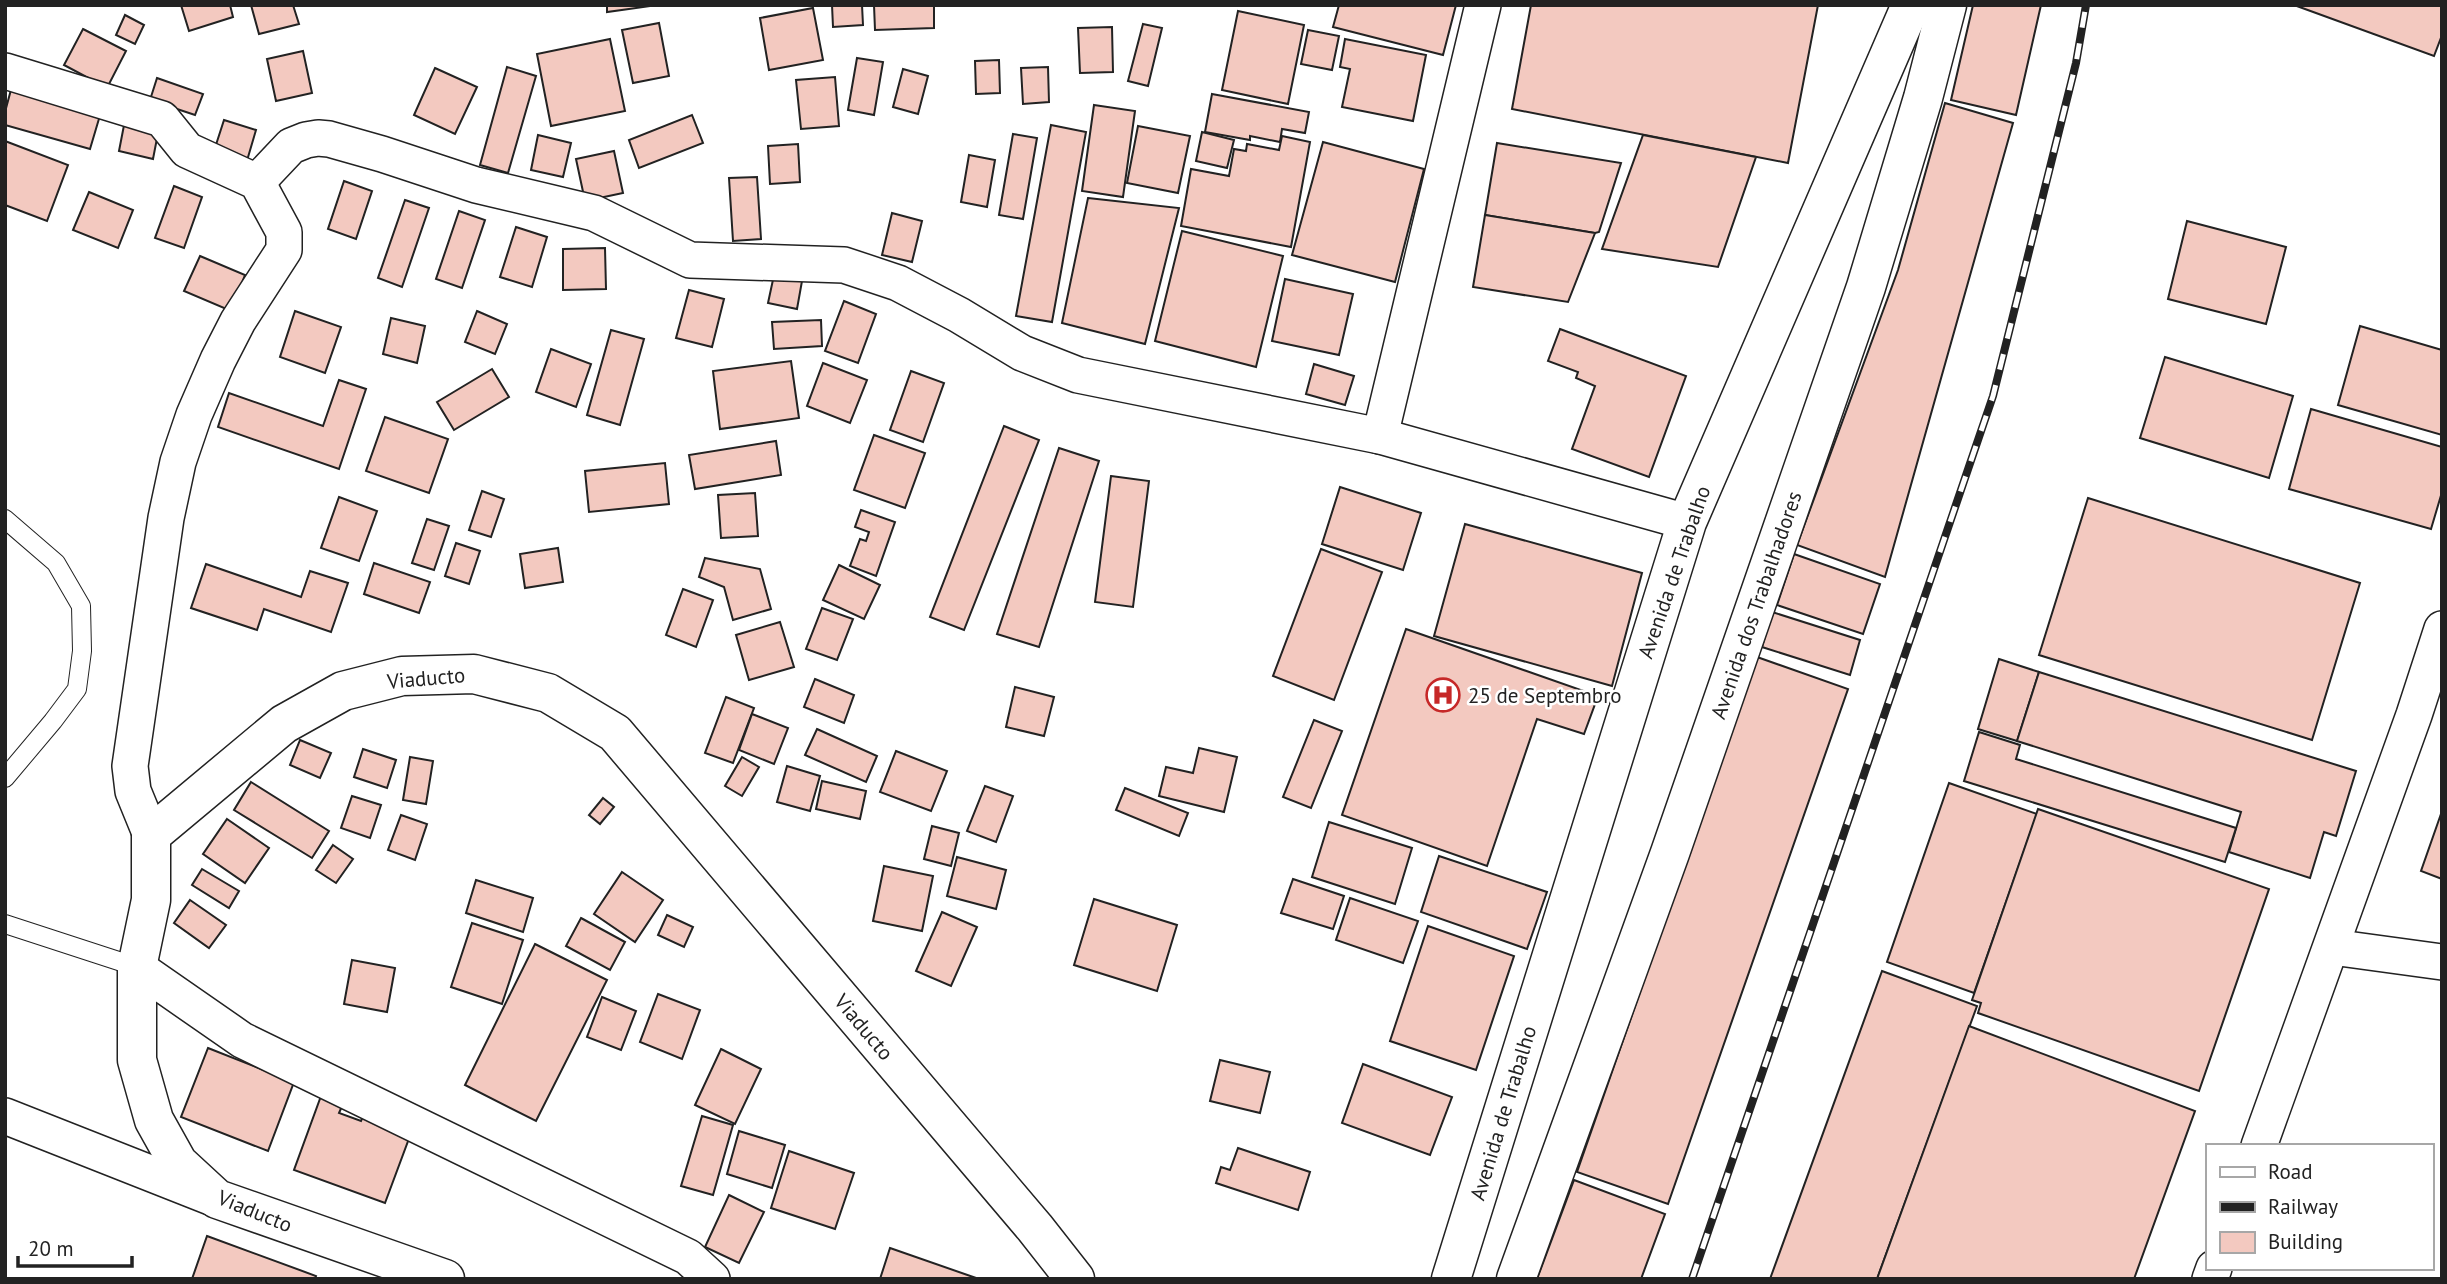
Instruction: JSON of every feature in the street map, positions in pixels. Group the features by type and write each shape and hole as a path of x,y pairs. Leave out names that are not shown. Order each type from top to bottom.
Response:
{"main road":[{"name":"Avenida de Trabalho","path":"1451,1279 1687,522 1911,5"},
{"name":"Avenida dos Trabalhadores","path":"1516,1279 1671,853 1866,287 1923,99 1947,5"},
{"name":"Viaducto","path":"445,1279 217,1199 178,1163 154,1120 137,1060 136,967 151,900 151,835 285,724 343,691 402,676 474,674 548,693 615,733 1035,1228 1075,1279"}],"street":[{"path":"1380,436 1483,5"},
{"path":"5,71 162,119 187,150 257,182 284,232 284,250 238,321 194,415 182,450 166,518 130,766 133,790 151,835"},
{"path":"257,182 291,146 306,140 329,139 476,184 594,213 690,260 844,265 898,283 959,315 1022,353 1079,376 1380,436 1687,522"},
{"path":"2260,1144 2332,947 2442,629"},
{"path":"2332,947 2442,962"},
{"path":"136,967 242,1040 688,1257 712,1279"},
{"path":"5,1116 217,1199"}],"lane":[{"path":"5,519 56,563 81,606 82,651 77,688 5,778"},
{"path":"5,924 136,967"}],"building":[{"path":"181,5 230,5 233,17 189,31"},
{"path":"251,5 293,5 299,24 259,34"},
{"path":"607,5 651,5 651,6 607,12"},
{"path":"832,5 862,5 863,25 833,27"},
{"path":"874,5 934,5 934,28 875,30"},
{"path":"1339,5 1456,5 1443,55 1333,27"},
{"path":"1531,5 1818,5 1788,163 1512,109"},
{"path":"1973,5 2041,5 2016,115 1951,100"},
{"path":"2294,5 2442,5 2442,35 2434,56"},
{"path":"813,8 823,60 769,70 760,18"},
{"path":"1238,11 1304,25 1288,104 1222,90"},
{"path":"125,15 144,25 135,44 116,35"},
{"path":"659,23 669,76 633,83 622,30"},
{"path":"1143,24 1162,28 1148,86 1128,81"},
{"path":"1112,27 1113,72 1080,73 1078,28"},
{"path":"83,29 126,51 107,88 64,65"},
{"path":"1308,30 1339,36 1332,70 1301,64"},
{"path":"610,39 625,111 551,126 537,54"},
{"path":"1345,39 1426,55 1413,121 1342,107 1350,69 1340,67"},
{"path":"303,51 312,93 276,101 267,59"},
{"path":"857,58 883,62 874,115 848,110"},
{"path":"999,60 1000,93 976,94 975,61"},
{"path":"507,67 536,76 508,173 480,165"},
{"path":"1048,67 1049,102 1023,104 1021,68"},
{"path":"435,68 477,87 455,134 414,115"},
{"path":"903,69 928,76 918,114 893,107"},
{"path":"835,77 839,126 801,129 796,80"},
{"path":"157,78 203,94 195,115 150,100"},
{"path":"12,86 101,112 90,149 5,125 5,112"},
{"path":"1212,94 1309,112 1305,133 1282,129 1280,142 1205,132"},
{"path":"1945,103 2013,123 1885,577 1797,545 1898,270"},
{"path":"1094,105 1135,111 1123,197 1082,191"},
{"path":"692,115 703,143 639,168 629,140"},
{"path":"125,120 159,128 153,159 119,151"},
{"path":"224,120 256,130 246,164 213,154"},
{"path":"1051,125 1086,132 1052,322 1016,316"},
{"path":"1138,126 1190,136 1178,193 1127,183"},
{"path":"1202,132 1234,140 1227,168 1196,161"},
{"path":"1013,134 1037,138 1023,219 999,215"},
{"path":"538,135 571,143 563,177 531,170"},
{"path":"1643,135 1756,157 1718,267 1602,249"},
{"path":"1282,136 1310,142 1291,247 1181,226 1191,169 1229,176 1234,149 1246,151 1247,144 1279,150"},
{"path":"5,141 68,165 47,221 5,205"},
{"path":"1323,142 1424,169 1395,282 1292,255"},
{"path":"1497,143 1621,163 1599,232 1485,215"},
{"path":"798,144 800,182 770,184 768,146"},
{"path":"614,151 623,193 585,201 576,159"},
{"path":"969,155 995,160 987,207 961,202"},
{"path":"757,177 761,239 733,241 729,178"},
{"path":"344,181 372,191 356,239 328,229"},
{"path":"174,186 202,197 184,248 155,238"},
{"path":"89,192 133,210 118,248 73,230"},
{"path":"1088,198 1179,208 1145,344 1062,323"},
{"path":"405,200 429,208 402,287 378,278"},
{"path":"459,211 485,220 462,288 436,279"},
{"path":"892,213 922,221 912,262 882,255"},
{"path":"1485,215 1595,233 1568,302 1473,287"},
{"path":"2187,221 2286,247 2266,324 2168,299"},
{"path":"516,227 547,237 532,287 500,277"},
{"path":"1182,231 1283,256 1256,367 1155,341"},
{"path":"605,248 606,289 563,290 563,249"},
{"path":"200,256 245,275 231,311 184,291"},
{"path":"774,275 802,281 797,309 768,303"},
{"path":"1285,279 1353,294 1339,355 1272,341"},
{"path":"689,290 724,299 712,347 676,338"},
{"path":"844,301 876,314 858,363 825,351"},
{"path":"295,311 341,327 325,373 280,357"},
{"path":"477,311 507,324 495,354 465,342"},
{"path":"391,318 425,326 417,363 383,354"},
{"path":"821,320 822,346 774,349 772,322"},
{"path":"2360,326 2442,350 2442,435 2338,405"},
{"path":"1560,329 1686,376 1649,477 1572,449 1595,386 1576,378 1578,372 1548,361"},
{"path":"611,330 644,339 620,425 587,415"},
{"path":"551,349 591,364 576,407 536,392"},
{"path":"2165,357 2293,396 2269,478 2140,438"},
{"path":"791,361 799,418 720,429 713,371"},
{"path":"823,363 867,380 850,423 807,406"},
{"path":"1314,364 1354,376 1345,405 1306,394"},
{"path":"492,369 509,397 454,430 437,402"},
{"path":"911,371 944,383 923,442 890,430"},
{"path":"339,380 366,389 339,469 218,427 229,393 323,426"},
{"path":"2311,409 2442,447 2442,492 2431,529 2289,489"},
{"path":"385,417 448,439 429,493 366,471"},
{"path":"1004,426 1039,440 964,630 930,617"},
{"path":"874,435 925,453 905,508 854,490"},
{"path":"776,441 781,475 695,489 689,455"},
{"path":"1059,448 1099,461 1039,647 997,634"},
{"path":"665,463 669,504 589,512 585,471"},
{"path":"1111,476 1149,481 1133,607 1095,602"},
{"path":"1340,487 1421,513 1403,570 1322,544"},
{"path":"482,491 504,499 491,537 469,530"},
{"path":"755,493 758,536 721,538 718,495"},
{"path":"339,497 377,511 359,561 321,548"},
{"path":"2088,498 2360,583 2312,740 2039,655"},
{"path":"861,510 895,522 876,576 850,566 860,539 866,541 869,532 855,527"},
{"path":"427,519 449,526 434,570 412,563"},
{"path":"1465,524 1642,573 1612,686 1434,636"},
{"path":"456,543 480,551 469,584 445,576"},
{"path":"558,548 563,582 525,588 520,554"},
{"path":"1321,549 1382,572 1334,700 1273,676"},
{"path":"1794,554 1880,584 1863,634 1777,605"},
{"path":"705,558 760,569 771,609 733,620 724,587 699,577"},
{"path":"374,563 430,582 419,613 364,594"},
{"path":"206,564 301,597 310,571 348,583 331,632 264,609 257,630 191,608"},
{"path":"839,565 880,585 864,619 823,600"},
{"path":"683,589 713,600 696,647 666,635"},
{"path":"822,608 853,619 837,660 806,649"},
{"path":"1772,612 1860,640 1850,675 1762,647"},
{"path":"780,622 794,667 749,680 736,635"},
{"path":"1406,629 1598,696 1584,734 1537,719 1487,866 1342,815"},
{"path":"1757,657 1848,689 1668,1204 1577,1172"},
{"path":"1999,659 2039,672 2017,741 1978,729"},
{"path":"2039,672 2356,771 2336,836 2324,832 2310,878 2229,852 2241,812 2017,741"},
{"path":"815,679 854,695 844,723 804,707"},
{"path":"1015,687 1054,697 1044,736 1006,727"},
{"path":"726,697 754,708 733,763 705,753"},
{"path":"752,714 788,728 774,764 739,750"},
{"path":"1314,720 1342,731 1311,808 1283,797"},
{"path":"817,729 877,756 866,782 805,755"},
{"path":"1979,732 2020,745 2016,759 2236,828 2225,862 1964,781"},
{"path":"300,740 331,753 320,778 290,765"},
{"path":"1199,748 1237,757 1224,812 1159,796 1166,767 1193,773"},
{"path":"363,749 396,760 387,788 354,777"},
{"path":"896,751 947,771 931,811 880,792"},
{"path":"410,757 433,761 426,804 403,800"},
{"path":"742,757 759,767 742,796 725,786"},
{"path":"787,766 820,776 810,811 777,802"},
{"path":"822,781 866,791 860,819 816,809"},
{"path":"251,782 329,831 312,858 234,810"},
{"path":"1949,783 2037,814 1974,993 1887,962"},
{"path":"985,786 1013,796 996,842 967,831"},
{"path":"1125,788 1188,813 1179,836 1116,810"},
{"path":"352,796 381,805 370,838 341,828"},
{"path":"603,798 614,807 600,824 589,815"},
{"path":"2038,809 2269,889 2199,1091 1978,1013 1981,1003 1972,1000"},
{"path":"2442,811 2442,879 2421,871"},
{"path":"401,815 427,824 415,860 388,850"},
{"path":"227,819 269,848 245,883 203,854"},
{"path":"1329,822 1412,848 1395,904 1312,877"},
{"path":"932,826 959,833 951,866 924,859"},
{"path":"333,845 353,859 336,883 316,870"},
{"path":"1439,856 1547,892 1527,949 1421,912"},
{"path":"957,857 1006,870 996,909 947,896"},
{"path":"884,866 933,876 922,931 873,921"},
{"path":"202,869 239,891 229,908 192,885"},
{"path":"622,872 663,900 635,942 594,914"},
{"path":"1293,879 1344,896 1333,929 1281,913"},
{"path":"476,880 533,898 523,932 466,913"},
{"path":"1350,898 1418,921 1403,963 1336,940"},
{"path":"1094,899 1177,925 1157,991 1074,965"},
{"path":"190,900 226,925 209,948 174,923"},
{"path":"942,912 977,927 951,986 916,971"},
{"path":"667,915 693,927 684,947 658,935"},
{"path":"581,918 625,942 610,970 566,946"},
{"path":"472,923 523,940 502,1004 451,987"},
{"path":"1428,926 1514,956 1476,1070 1390,1041"},
{"path":"535,944 607,980 536,1121 465,1085"},
{"path":"352,960 395,968 387,1012 344,1004"},
{"path":"1882,971 1977,1006 1877,1279 1770,1279"},
{"path":"658,994 700,1010 682,1059 640,1042"},
{"path":"602,997 636,1011 621,1050 587,1037"},
{"path":"1969,1026 2195,1111 2134,1279 1877,1279"},
{"path":"208,1048 294,1082 268,1151 181,1117"},
{"path":"721,1049 761,1069 735,1124 695,1105"},
{"path":"1220,1060 1270,1072 1260,1113 1210,1101"},
{"path":"1363,1064 1452,1097 1430,1155 1342,1123"},
{"path":"321,1096 343,1104 339,1113 361,1121 367,1107 414,1125 385,1203 294,1170"},
{"path":"702,1116 733,1125 713,1195 681,1186"},
{"path":"739,1131 785,1145 772,1188 727,1174"},
{"path":"1238,1148 1310,1172 1298,1210 1216,1183 1221,1167 1230,1170"},
{"path":"789,1151 854,1173 835,1229 771,1208"},
{"path":"1574,1180 1665,1214 1641,1279 1537,1279"},
{"path":"729,1195 764,1212 739,1263 705,1247"},
{"path":"207,1236 316,1276 315,1279 192,1279"},
{"path":"890,1248 979,1279 880,1279"}],"railway":[{"path":"1692,1279 1993,396 2076,63 2086,5"}],"place":[{"name":"25 de Septembro","path":"1443,695"}]}
